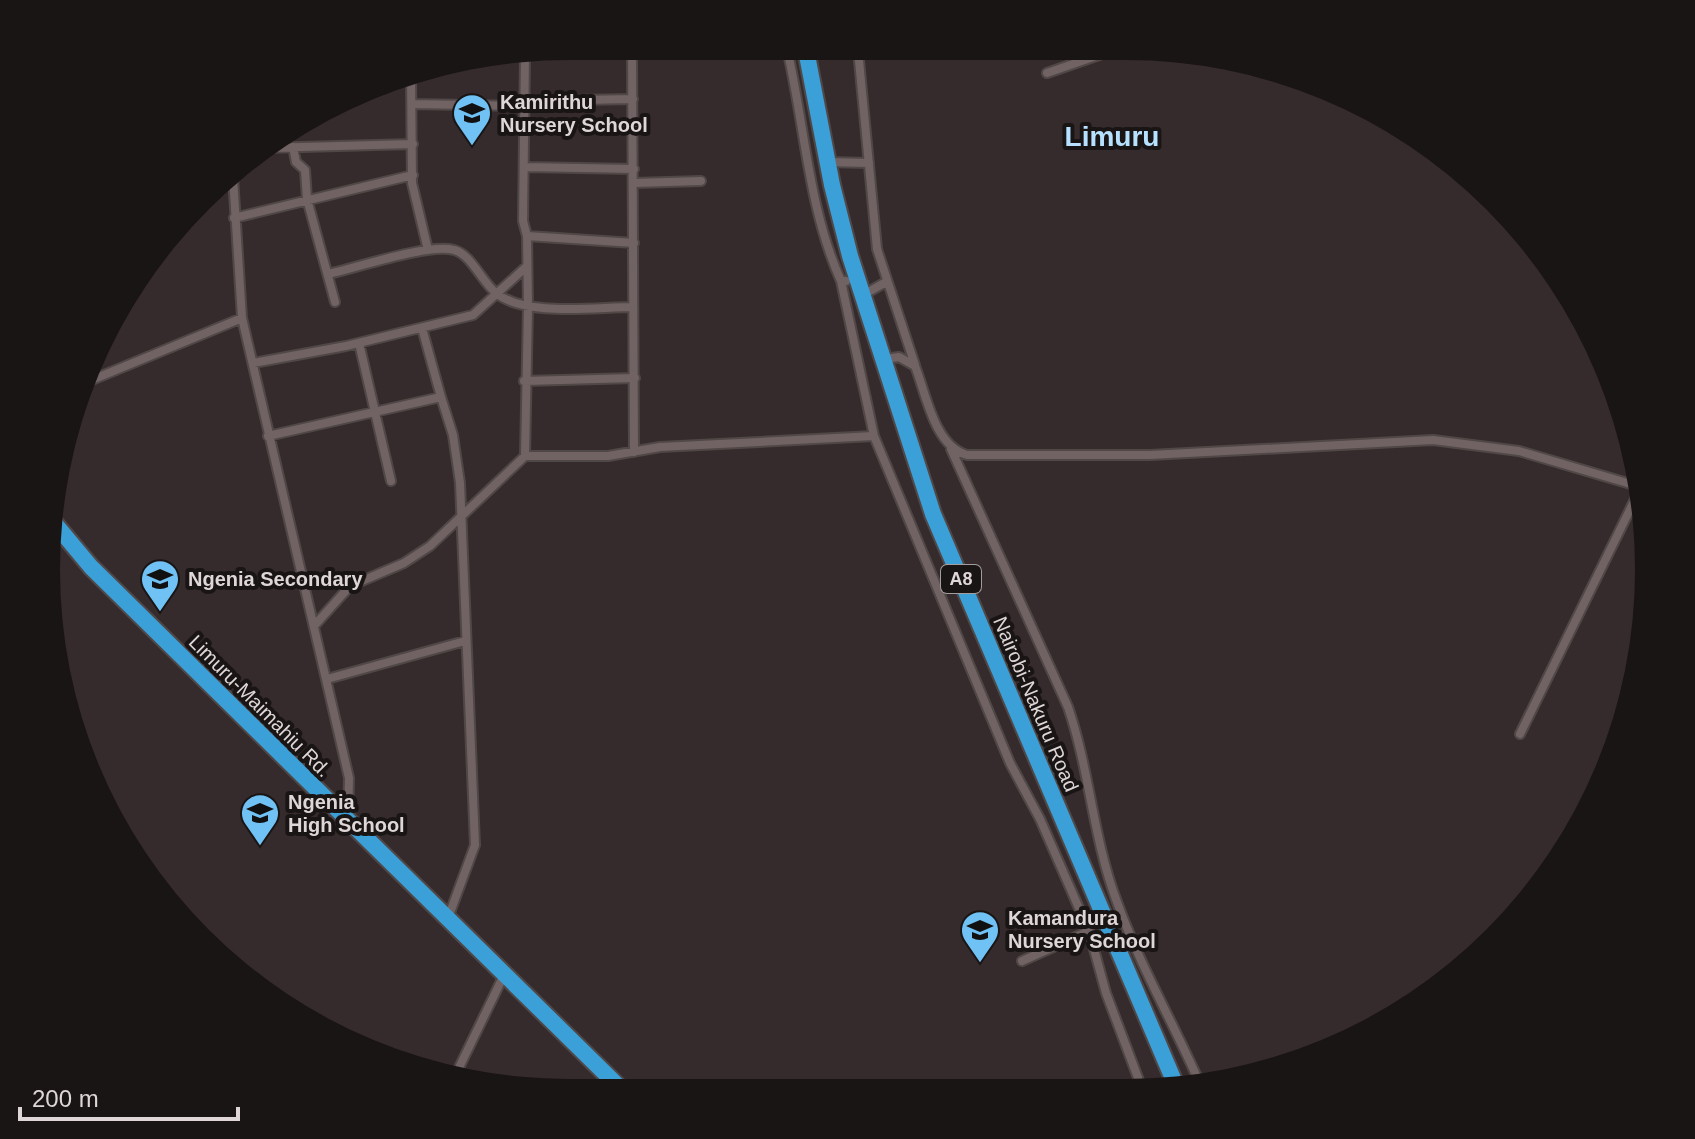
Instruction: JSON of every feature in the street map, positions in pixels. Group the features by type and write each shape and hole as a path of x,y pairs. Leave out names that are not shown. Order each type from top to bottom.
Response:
{"highway":[{"name":"Nairobi-Nakuru Road","path":"808,60 827,162 860,288 933,514 1109,906 1173,1077"},
{"name":"Limuru-Maimahiu Rd.","path":"61,531 91,567 611,1079"}],"street":[{"path":"632,60 634,452"},
{"path":"789,60 818,210 841,281 874,436 1010,763 1040,819 1089,931 1106,993 1138,1079"},
{"path":"859,60 877,249 886,282 934,419 950,444 1068,707 1082,747 1109,906 1195,1074"},
{"path":"1047,73 1085,60"},
{"path":"525,62 523,221 527,236 528,307 524,381 525,456"},
{"path":"411,85 414,198 428,250"},
{"path":"412,104 633,99"},
{"path":"285,146 413,144"},
{"path":"293,147 296,162 305,170 307,199 335,302"},
{"path":"827,162 869,163"},
{"path":"525,167 634,169"},
{"path":"234,218 413,175"},
{"path":"634,183 701,181"},
{"path":"233,187 242,318 349,778 347,820"},
{"path":"527,236 634,243"},
{"path":"328,274 428,250 459,251 498,295 511,304 528,307 633,307"},
{"path":"253,363 359,343 473,315 526,267"},
{"path":"841,281 860,288 886,282"},
{"path":"98,377 242,318"},
{"path":"422,328 456,448 462,515 475,845 448,918"},
{"path":"359,343 391,481"},
{"path":"883,359 899,357 915,366"},
{"path":"524,381 635,378"},
{"path":"268,436 441,397"},
{"path":"314,626 350,586 415,557 525,456 597,457 874,436"},
{"path":"950,444 967,455 1006,457 1150,455 1433,440 1519,451 1627,483"},
{"path":"1520,734 1631,507"},
{"path":"327,679 465,641"},
{"path":"1022,961 1089,931"},
{"path":"459,1067 504,974"}],"place":[{"name":"Kamirithu Nursery School","path":"472,147"},
{"name":"Ngenia Secondary","path":"160,613"},
{"name":"Ngenia High School","path":"260,847"},
{"name":"Kamandura Nursery School","path":"980,964"}],"district":[{"name":"Limuru","path":"1112,136"}]}
